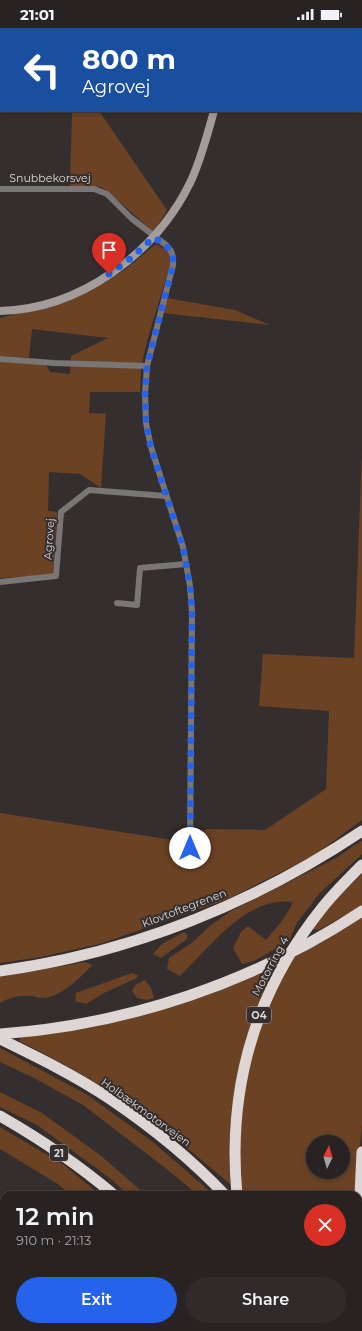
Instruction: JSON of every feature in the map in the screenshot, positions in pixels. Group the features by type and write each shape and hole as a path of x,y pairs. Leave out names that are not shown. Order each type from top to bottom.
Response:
{"highway":[{"name":"Klovtoftegrenen","path":"0,970 55,961 118,946 188,922 240,901 283,879 362,831"},
{"name":"Motorring 4","path":"236,1191 235,1134 237,1104 242,1072 259,1017 280,969 298,939 323,907 362,866"},
{"path":"0,1034 61,1028 140,1011 195,994 262,967 318,938 362,911"},
{"name":"Holbækmotorvejen","path":"0,1039 34,1055 110,1099 136,1119 161,1132 219,1184"},
{"name":"21","path":"0,1116 65,1157 109,1191"},
{"path":"360,1191 362,1152"},
{"path":"219,1184 230,1191"},
{"path":"219,1184 223,1191"}],"street":[{"path":"0,311 37,306 63,298 85,288 109,274 130,259 154,237 175,209 190,184 199,162 214,112"},
{"name":"Snubbekorsvej","path":"0,189 101,190 154,237"},
{"path":"154,237 171,251 173,265 147,366 145,394 146,423 151,448 183,547 192,612 190,848"},
{"path":"0,359 54,363 147,366"},
{"name":"Agrovej","path":"0,582 56,576 61,512 89,490 166,496"},
{"path":"117,603 137,605 140,568 186,564"}],"shaded area":[{"path":"72,112 100,112 167,210 154,232 101,187 70,186"},
{"path":"156,244 169,252 170,265 147,341 141,368 140,392 90,392 89,413 106,414 101,488 80,474 49,472 48,511 57,512 53,575 0,578 0,361 45,363 50,372 70,374 71,356 108,338 32,329 29,358 0,356 0,318 56,303 96,287 121,272"},
{"path":"167,298 235,310 270,325 163,313"},
{"path":"362,451 362,820 313,856 228,899 103,943 41,957 0,963 0,813 185,842 207,829 265,830 326,789 329,711 259,706 263,654 354,658"},
{"path":"362,841 362,854 319,894 297,923 289,941 254,961 242,964 233,948 241,932 248,926 266,940 284,917 293,902 276,902 260,907 245,915 230,926 180,976 167,969 169,958 193,942 211,925 231,911 338,857"},
{"path":"362,874 362,905 319,930 311,929 332,902"},
{"path":"362,917 362,1125 355,1191 240,1191 238,1125 255,1038 289,961"},
{"path":"184,932 187,934 187,939 161,958 153,954 162,944"},
{"path":"85,962 92,965 76,981 55,995 42,998 20,996 0,1003 0,977"},
{"path":"269,970 273,973 264,992 250,1030 235,1088 230,1129 230,1184 171,1135 121,1098 78,1072 19,1041 21,1038 98,1026 141,1015"},
{"path":"132,973 138,975 137,978 104,993 86,1004 75,1001 76,993"},
{"path":"145,980 151,988 154,998 147,1000 137,998 132,991 135,985"},
{"path":"0,1048 86,1094 153,1142 209,1191 193,1191 83,1105 34,1078 0,1062"},
{"path":"0,1092 42,1113 100,1155 141,1191 124,1191 111,1179 37,1125 0,1107"},
{"path":"0,1127 64,1165 95,1191 66,1191 58,1184 0,1149"}],"route":[{"path":"109,274 130,259 154,237 166,245 171,251 173,257 173,265 147,366 145,394 146,423 151,448 183,547 190,586 192,612 190,848"}]}
